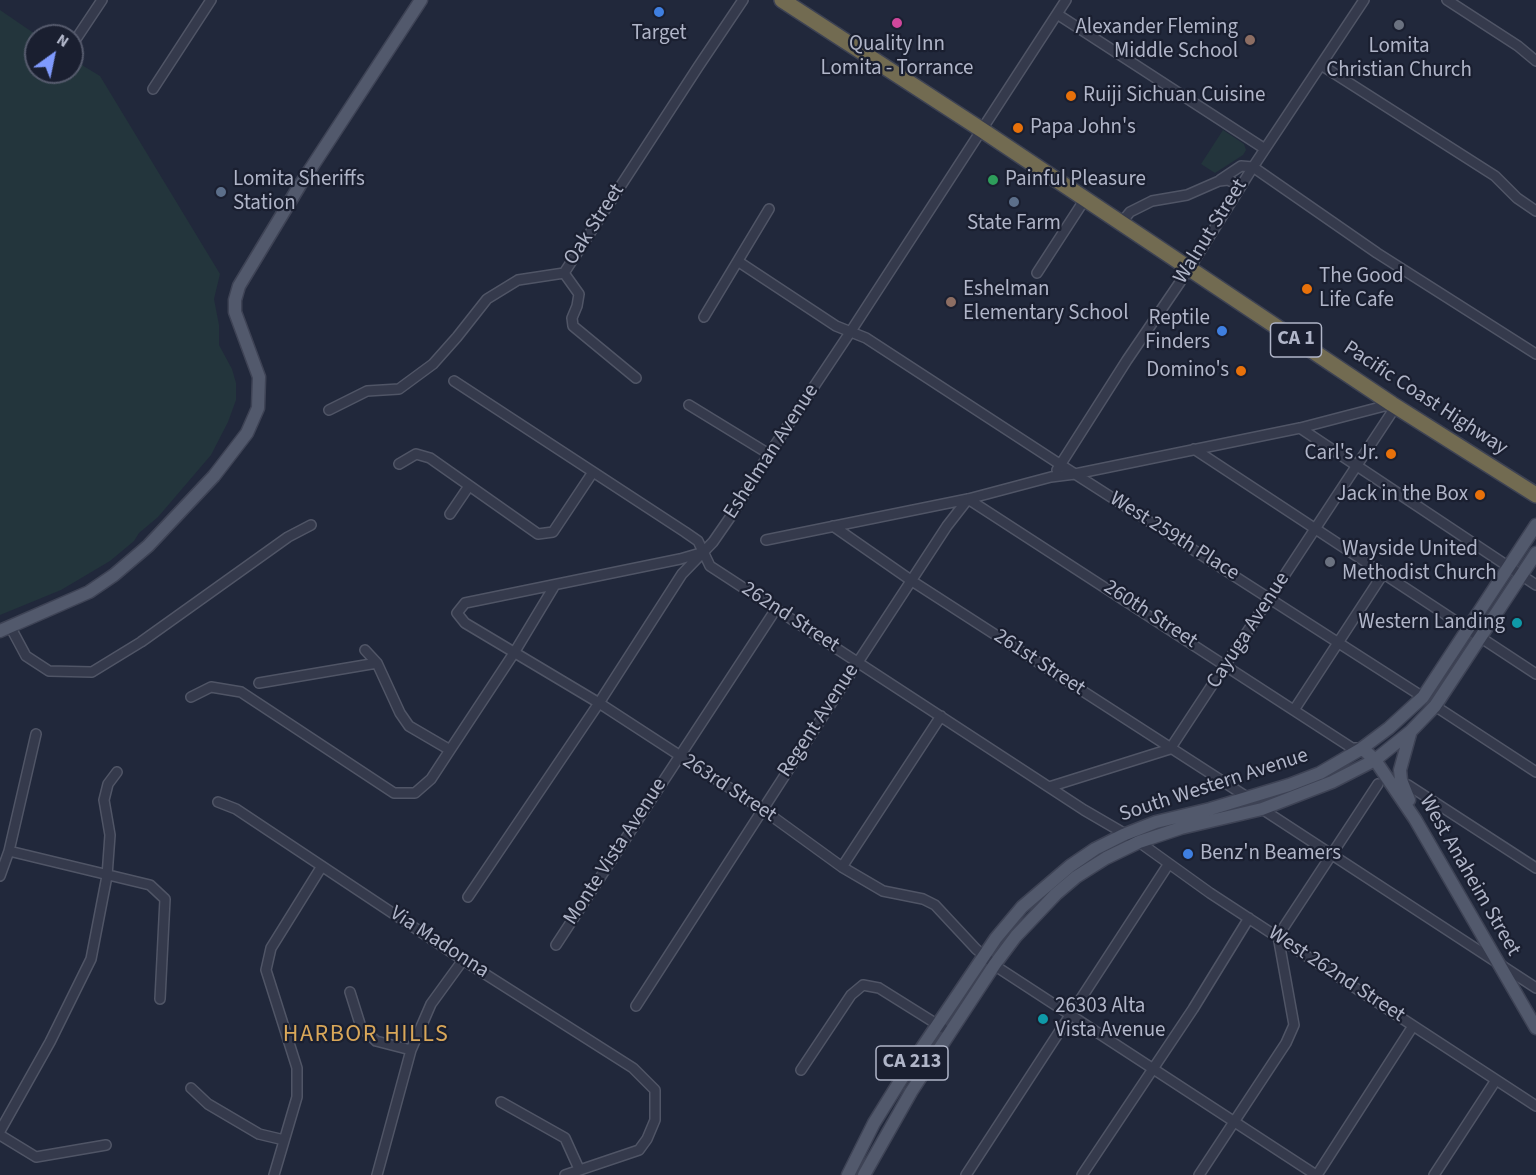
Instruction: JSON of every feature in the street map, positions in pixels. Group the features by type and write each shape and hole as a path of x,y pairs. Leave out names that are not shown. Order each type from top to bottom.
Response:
{"highway":[{"name":"Pacific Coast Highway","path":"782,0 982,130 1394,405 1536,495"}],"main road":[{"path":"5,629 89,592 114,575 148,546 214,476 247,432 258,408 259,377 235,312 235,300 239,286 300,185 422,0"},
{"name":"South Western Avenue","path":"848,1175 874,1123 938,1024 1003,928 1030,900 1070,866 1095,849 1123,835 1156,822 1308,778 1362,748 1397,722 1423,697 1536,525"},
{"name":"South Western Avenue","path":"864,1175 892,1123 995,964 1016,936 1056,894 1076,877 1138,842 1181,828 1262,809 1332,782 1376,760 1411,731 1435,706 1536,553"},
{"path":"1411,731 1400,770 1414,819"},
{"name":"West Anaheim Street","path":"1362,748 1376,760 1414,819 1536,1028"}],"street":[{"path":"84,27 102,0"},
{"path":"153,89 211,0"},
{"name":"Oak Street","path":"329,410 367,391 399,388 433,364 457,338 487,299 518,280 564,273 743,0"},
{"name":"Eshelman Avenue","path":"468,897 599,704 682,574 704,552 731,516 769,454 1066,0"},
{"name":"Walnut Street","path":"1052,477 1189,269 1252,167 1364,0"},
{"path":"1447,0 1518,46 1536,62"},
{"path":"1057,14 1264,149"},
{"path":"1321,65 1495,176 1517,198 1536,211"},
{"path":"1219,181 1241,166 1252,167 1377,253 1536,354"},
{"path":"1121,224 1130,212 1142,204 1187,195 1219,181 1228,180 1241,186"},
{"path":"1037,273 1085,199"},
{"path":"704,317 769,209"},
{"name":"West 259th Place","path":"739,262 836,326 866,338 1423,697"},
{"path":"564,273 579,294 572,318 573,326 636,378"},
{"name":"262nd Street","path":"454,381 698,541 710,566 1123,835 1138,842"},
{"path":"689,405 769,454"},
{"path":"766,540 968,499 1052,477 1300,428 1394,405"},
{"name":"Cayuga Avenue","path":"1170,749 1316,530 1394,405"},
{"path":"1300,428 1536,585"},
{"path":"1194,449 1536,674"},
{"path":"399,464 413,455 423,454 538,534 553,531 593,472"},
{"path":"450,514 468,486"},
{"name":"Regent Avenue","path":"636,1006 947,526 968,499"},
{"name":"260th Street","path":"968,499 1352,748 1362,748"},
{"path":"5,629 26,656 49,671 92,672 141,642 288,537 311,525"},
{"name":"261st Street","path":"833,526 912,581 1247,797"},
{"path":"191,697 211,687 241,692 394,793 415,792 431,779 514,653 555,585 704,552"},
{"path":"1294,710 1383,574"},
{"name":"263rd Street","path":"555,585 465,603 457,613 465,623 599,704 762,809 842,867 882,891 923,899 935,904 995,964 1069,1015 1316,1175"},
{"name":"Monte Vista Avenue","path":"556,945 776,609"},
{"path":"365,650 377,663 400,713 409,726 450,750"},
{"path":"259,683 377,663"},
{"path":"1435,706 1536,772"},
{"path":"842,867 941,716"},
{"path":"0,876 9,851 36,734"},
{"path":"1050,787 1170,749"},
{"path":"106,1145 36,1157 0,1133 51,1042 91,959 107,876 110,835 104,800 108,784 117,772"},
{"path":"1198,1175 1286,1043 1294,1025 1278,936 1378,784"},
{"path":"1408,784 1536,868"},
{"name":"Via Madonna","path":"218,802 236,809 463,960 633,1068 655,1090 655,1120 647,1139 639,1150 579,1169"},
{"path":"1262,809 1333,853 1536,988"},
{"name":"West 262nd Street","path":"1138,842 1168,865 1536,1106"},
{"path":"9,851 150,885 165,899 160,999"},
{"path":"966,1175 1168,865"},
{"path":"274,1175 297,1097 297,1068 266,970 271,948 322,866"},
{"path":"1082,1175 1193,1010 1249,918"},
{"path":"377,1175 411,1050 431,1004 463,960"},
{"path":"801,1070 851,995 863,985 879,988 951,1032"},
{"path":"350,992 361,1027 376,1041 411,1050"},
{"path":"1316,1175 1413,1026"},
{"path":"1434,1175 1496,1080"},
{"path":"191,1088 208,1104 259,1134 284,1140"},
{"path":"501,1102 565,1138 579,1169 565,1175"}],"shaded area":[{"path":"0,10 24,26 24,84 84,84 84,66 100,76 220,274 214,299 219,325 219,345 232,369 236,383 236,400 228,422 211,455 158,517 139,533 134,541 110,561 61,590 0,615"},
{"path":"1223,130 1244,144 1246,150 1243,155 1215,173 1201,164"}],"place":[{"name":"Target","path":"659,12"},
{"name":"Quality Inn Lomita - Torrance","path":"897,23"},
{"name":"Lomita Christian Church","path":"1399,25"},
{"name":"Alexander Fleming Middle School","path":"1250,40"},
{"name":"Ruiji Sichuan Cuisine","path":"1071,96"},
{"name":"Papa John's","path":"1018,128"},
{"name":"Painful Pleasure","path":"993,180"},
{"name":"Lomita Sheriffs Station","path":"221,192"},
{"name":"State Farm","path":"1014,202"},
{"name":"The Good Life Cafe","path":"1307,289"},
{"name":"Eshelman Elementary School","path":"951,302"},
{"name":"Reptile Finders","path":"1222,331"},
{"name":"Domino's","path":"1241,371"},
{"name":"Carl's Jr.","path":"1391,454"},
{"name":"Jack in the Box","path":"1480,495"},
{"name":"Wayside United Methodist Church","path":"1330,562"},
{"name":"Western Landing","path":"1517,623"},
{"name":"Benz'n Beamers","path":"1188,854"},
{"name":"26303 Alta Vista Avenue","path":"1043,1019"}],"district":[{"name":"HARBOR HILLS","path":"366,1036"}]}
